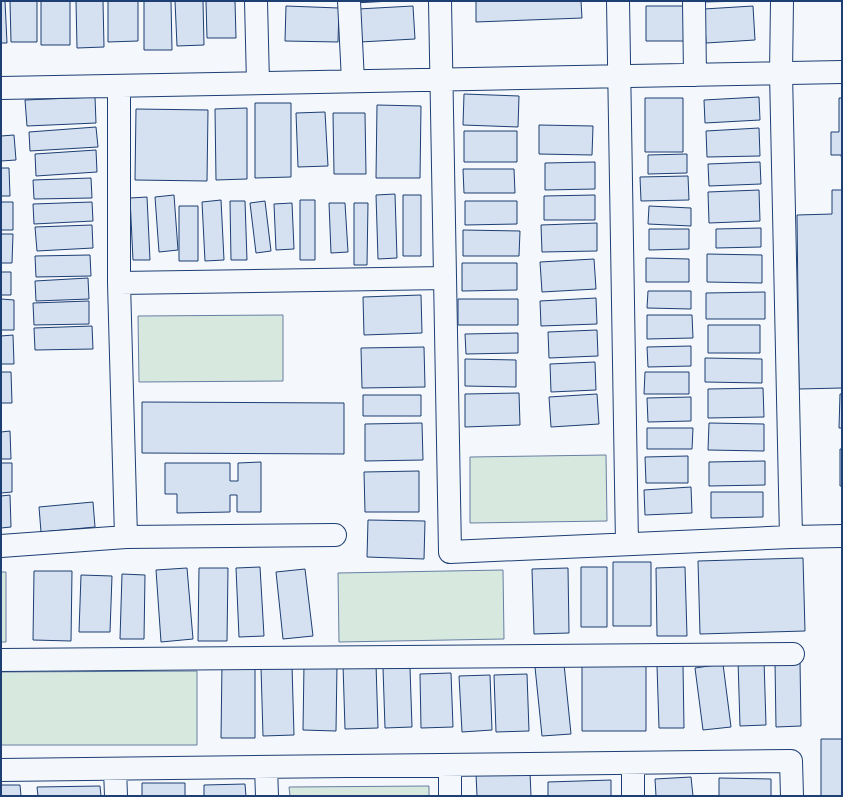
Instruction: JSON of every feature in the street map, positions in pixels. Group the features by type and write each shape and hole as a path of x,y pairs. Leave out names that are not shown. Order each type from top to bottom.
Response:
{"street":[{"path":"256,1 258,83"},
{"path":"349,1 353,81"},
{"path":"440,1 450,552 842,536"},
{"path":"618,1 626,544"},
{"path":"694,1 695,75"},
{"path":"782,1 781,73 791,537"},
{"path":"1,88 842,72"},
{"path":"119,86 118,282 126,537"},
{"path":"118,282 445,278"},
{"path":"1,546 126,537 336,536"},
{"path":"1,660 794,654"},
{"path":"1,770 791,761 792,796"},
{"path":"633,763 633,796"},
{"path":"450,765 450,796"},
{"path":"266,767 267,796"},
{"path":"115,768 116,796"}],"shaded area":[{"path":"283,315 283,381 139,382 138,316"},
{"path":"606,455 607,521 470,523 470,457"},
{"path":"503,570 504,639 339,642 338,573"},
{"path":"1,572 6,572 6,642 1,642"},
{"path":"197,671 197,745 1,745 1,672"},
{"path":"429,786 429,796 290,796 289,787"}],"building":[{"path":"1,1 5,1 7,43 1,43"},
{"path":"10,1 37,1 37,42 11,42"},
{"path":"41,1 70,1 70,45 41,45"},
{"path":"76,1 103,1 104,47 77,48"},
{"path":"108,1 138,1 138,41 108,42"},
{"path":"144,1 171,1 172,50 144,50"},
{"path":"175,1 203,1 204,45 177,46"},
{"path":"206,1 235,1 236,38 207,38"},
{"path":"354,1 391,1 354,3"},
{"path":"476,1 581,1 582,18 476,22"},
{"path":"701,1 748,1 701,2"},
{"path":"286,6 339,8 338,42 285,41"},
{"path":"413,6 415,39 360,42 358,9"},
{"path":"646,6 685,6 685,41 646,41"},
{"path":"753,6 755,40 706,43 704,9"},
{"path":"464,94 519,96 518,127 463,125"},
{"path":"95,97 96,123 27,126 25,100"},
{"path":"759,97 760,120 705,123 704,100"},
{"path":"645,98 683,98 683,152 645,152"},
{"path":"839,98 842,98 842,161 841,155 831,155 831,132 839,132"},
{"path":"255,103 291,103 291,177 255,178"},
{"path":"377,105 421,106 420,178 376,178"},
{"path":"247,108 247,179 216,180 215,109"},
{"path":"136,109 208,110 207,181 135,180"},
{"path":"325,112 328,166 298,167 296,113"},
{"path":"333,113 365,113 366,174 334,174"},
{"path":"539,125 593,126 592,155 539,154"},
{"path":"96,127 98,147 30,151 29,132"},
{"path":"759,128 760,156 707,157 706,131"},
{"path":"464,131 517,131 517,162 464,162"},
{"path":"14,135 16,160 1,161 1,136"},
{"path":"96,150 97,172 36,176 35,154"},
{"path":"687,154 687,173 648,174 648,155"},
{"path":"595,162 595,189 545,190 545,163"},
{"path":"760,162 761,184 709,186 708,164"},
{"path":"1,168 9,168 10,196 1,196"},
{"path":"463,169 514,169 515,193 464,193"},
{"path":"688,176 689,200 641,201 640,177"},
{"path":"91,178 92,198 34,199 33,180"},
{"path":"759,190 760,221 709,223 708,192"},
{"path":"832,190 842,190 842,388 799,389 797,215 832,214"},
{"path":"395,194 397,258 378,259 376,195"},
{"path":"174,195 178,250 159,252 155,197"},
{"path":"403,195 421,195 421,256 403,256"},
{"path":"595,195 595,220 544,220 544,196"},
{"path":"147,197 150,260 133,260 130,198"},
{"path":"221,200 224,260 205,261 202,202"},
{"path":"300,200 315,200 315,260 300,260"},
{"path":"230,201 245,201 247,260 231,260"},
{"path":"265,201 271,251 256,253 250,203"},
{"path":"465,201 517,201 517,224 465,225"},
{"path":"1,202 13,202 13,230 1,230"},
{"path":"92,202 93,221 34,224 33,204"},
{"path":"292,203 294,249 276,250 274,204"},
{"path":"329,203 345,203 348,252 331,253"},
{"path":"354,203 368,203 367,265 354,265"},
{"path":"179,206 198,206 198,261 179,261"},
{"path":"649,206 691,208 691,226 648,224"},
{"path":"597,223 597,251 542,252 541,225"},
{"path":"92,225 93,248 37,251 35,227"},
{"path":"761,228 761,247 716,248 716,229"},
{"path":"649,229 689,229 689,249 649,250"},
{"path":"463,230 520,231 519,256 463,256"},
{"path":"1,234 13,234 12,263 1,263"},
{"path":"707,254 762,255 762,283 707,282"},
{"path":"90,255 91,276 36,277 35,256"},
{"path":"646,258 689,259 689,282 646,282"},
{"path":"594,259 596,289 542,292 540,262"},
{"path":"462,263 517,263 517,290 462,291"},
{"path":"1,272 11,272 11,295 1,295"},
{"path":"88,278 89,299 36,301 35,281"},
{"path":"648,291 691,291 691,309 647,308"},
{"path":"765,292 765,319 706,319 706,293"},
{"path":"421,295 422,333 364,335 363,297"},
{"path":"596,298 597,324 541,326 540,301"},
{"path":"1,299 14,300 14,330 1,330"},
{"path":"458,299 518,299 518,325 458,325"},
{"path":"89,301 89,324 34,325 33,303"},
{"path":"647,315 692,315 693,338 647,339"},
{"path":"708,325 760,325 760,353 708,353"},
{"path":"92,326 93,349 35,350 34,328"},
{"path":"597,330 598,356 549,358 548,332"},
{"path":"518,333 518,353 466,354 465,334"},
{"path":"13,335 14,364 1,364 1,336"},
{"path":"691,346 691,366 648,367 647,347"},
{"path":"424,347 425,387 362,388 361,348"},
{"path":"705,358 762,359 762,383 705,382"},
{"path":"465,359 516,360 516,387 465,386"},
{"path":"595,362 596,390 551,392 550,364"},
{"path":"1,372 11,372 12,403 1,403"},
{"path":"645,372 689,372 689,394 644,394"},
{"path":"763,388 764,417 708,418 708,389"},
{"path":"519,393 520,425 465,427 465,394"},
{"path":"597,394 599,424 551,427 549,397"},
{"path":"840,394 842,394 842,428 839,428"},
{"path":"363,395 421,395 421,416 363,416"},
{"path":"691,397 691,421 648,422 647,398"},
{"path":"142,402 344,403 344,454 142,453"},
{"path":"422,423 423,460 365,461 365,424"},
{"path":"709,423 764,424 764,451 708,450"},
{"path":"647,428 693,428 692,449 647,449"},
{"path":"10,431 11,459 1,459 1,432"},
{"path":"840,449 842,449 842,486 840,486"},
{"path":"688,456 688,483 646,483 645,457"},
{"path":"765,461 765,485 709,486 709,462"},
{"path":"261,462 261,512 237,512 237,495 230,495 230,512 177,513 177,494 165,494 165,463 230,463 230,481 238,481 238,463"},
{"path":"1,463 12,463 12,492 1,493"},
{"path":"419,471 419,512 365,512 364,472"},
{"path":"691,487 692,513 645,515 644,490"},
{"path":"711,492 763,492 763,517 711,518"},
{"path":"10,495 11,527 1,528 1,496"},
{"path":"93,502 95,527 41,532 39,507"},
{"path":"368,520 425,521 424,559 367,557"},
{"path":"803,558 805,631 700,634 698,561"},
{"path":"613,562 651,562 651,626 613,626"},
{"path":"260,567 264,636 239,637 236,568"},
{"path":"581,567 607,567 607,627 581,627"},
{"path":"685,567 687,636 657,636 656,568"},
{"path":"187,568 193,639 161,642 156,570"},
{"path":"199,568 228,568 227,641 198,641"},
{"path":"568,568 569,633 534,634 532,569"},
{"path":"305,569 313,636 283,639 276,572"},
{"path":"34,571 72,571 71,641 33,640"},
{"path":"122,574 145,575 144,639 120,639"},
{"path":"81,575 112,576 110,632 79,632"},
{"path":"738,660 764,660 766,725 740,726"},
{"path":"800,661 801,726 776,727 775,662"},
{"path":"222,663 255,663 255,738 221,738"},
{"path":"582,663 646,663 646,731 582,731"},
{"path":"304,664 337,665 336,731 303,730"},
{"path":"376,664 378,728 345,729 343,665"},
{"path":"564,664 571,734 542,736 535,667"},
{"path":"723,664 731,727 703,730 695,668"},
{"path":"683,665 684,728 659,728 657,666"},
{"path":"292,666 294,735 263,736 261,667"},
{"path":"383,668 410,668 412,727 385,728"},
{"path":"451,673 453,727 421,728 420,674"},
{"path":"527,674 529,731 496,732 494,675"},
{"path":"490,675 492,730 462,732 459,676"},
{"path":"821,739 842,739 842,796 821,796"},
{"path":"530,772 531,796 477,796 476,774"},
{"path":"691,777 693,796 656,796 655,779"},
{"path":"719,778 771,779 771,796 719,796"},
{"path":"611,780 611,796 548,796 548,782"},
{"path":"142,783 185,783 185,796 142,796"},
{"path":"245,784 246,796 204,796 204,785"},
{"path":"1,785 20,785 21,796 1,796"},
{"path":"100,786 101,796 38,796 37,787"}]}
